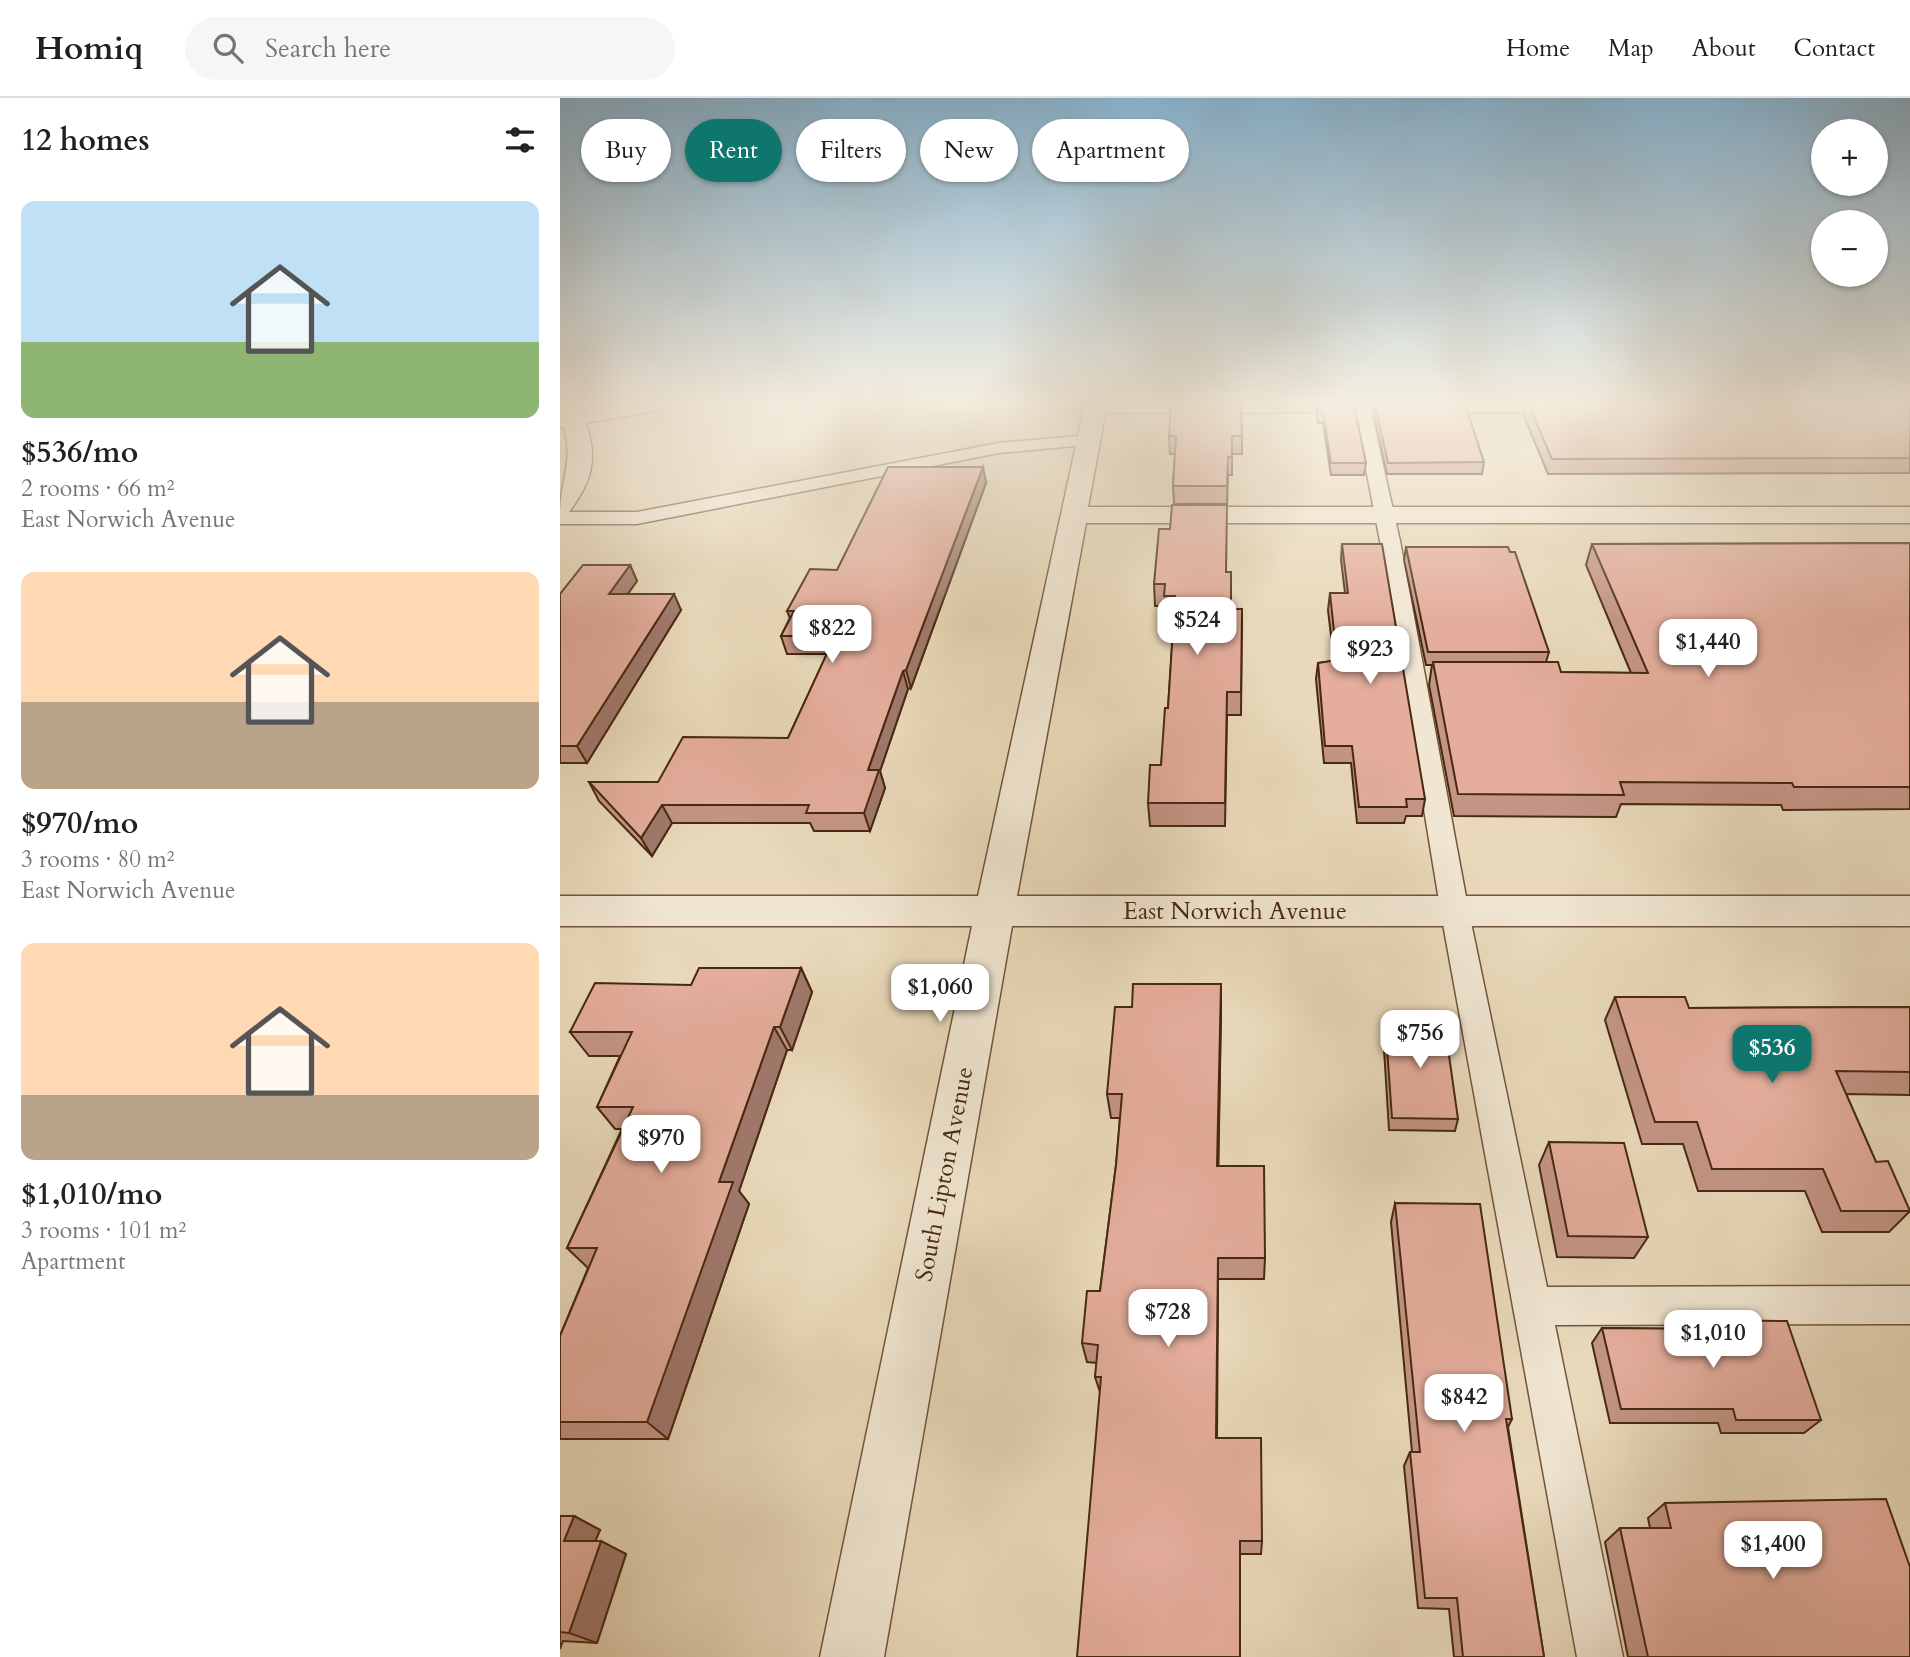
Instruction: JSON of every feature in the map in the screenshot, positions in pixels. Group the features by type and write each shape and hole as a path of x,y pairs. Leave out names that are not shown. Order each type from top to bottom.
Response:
{"street":[{"path":"560,506 576,486 579,477"},
{"name":"South Lipton Avenue","path":"852,1657 995,909 1082,477"},
{"path":"1075,515 1910,515"},
{"name":"East Norwich Avenue","path":"560,911 1910,911"}],"lane":[{"path":"560,518 637,518 850,477"},
{"path":"1379,477 1385,515 1427,675 1455,912 1600,1657"},
{"path":"1532,1306 1910,1305"}],"building":[{"path":"883,477 979,477 906,670 903,671 868,770 879,770 864,813 806,813 809,805 662,805 641,838 589,782 658,782 683,737 788,738 835,636 781,636 794,611 787,611 810,569 837,570"},
{"path":"1174,477 1227,477 1227,486 1173,486"},
{"path":"1172,505 1227,505 1226,572 1231,572 1231,609 1242,609 1241,692 1227,692 1225,803 1148,803 1150,765 1161,765 1165,708 1168,708 1175,596 1164,596 1165,584 1154,584 1159,529 1170,529"},
{"path":"1910,543 1910,787 1620,782 1624,795 1458,794 1433,662 1558,662 1561,672 1648,673 1592,544"},
{"path":"1342,544 1382,544 1425,799 1406,799 1407,807 1359,807 1352,746 1325,746 1318,663 1337,660 1330,593 1348,593"},
{"path":"1406,547 1508,547 1510,552 1515,552 1549,652 1428,652"},
{"path":"583,565 630,565 609,594 674,594 577,746 560,746 560,594"},
{"path":"699,968 801,968 780,1027 774,1027 719,1182 733,1182 647,1422 560,1422 560,1336 597,1248 567,1248 633,1107 597,1107 632,1032 570,1032 595,983 691,985"},
{"path":"1133,984 1221,984 1217,1166 1264,1166 1265,1258 1218,1258 1216,1438 1261,1438 1262,1541 1240,1541 1240,1657 1077,1657 1101,1377 1095,1377 1098,1345 1082,1343 1087,1291 1100,1291 1116,1165 1122,1094 1107,1094 1115,1007 1132,1007"},
{"path":"1615,997 1685,997 1689,1008 1910,1007 1910,1072 1836,1071 1876,1162 1888,1161 1910,1211 1841,1211 1823,1169 1712,1169 1697,1122 1655,1122"},
{"path":"1385,1020 1444,1020 1458,1119 1392,1118"},
{"path":"1549,1142 1624,1143 1648,1237 1568,1236"},
{"path":"1395,1203 1480,1204 1512,1419 1506,1419 1544,1657 1463,1657 1457,1598 1425,1598 1410,1452 1420,1452"},
{"path":"1708,1320 1787,1321 1821,1420 1736,1420 1733,1409 1621,1409 1602,1328 1710,1329"},
{"path":"1886,1499 1910,1567 1910,1657 1648,1657 1620,1528 1671,1528 1665,1503"},
{"path":"560,1516 574,1516 564,1541 601,1541 569,1633 560,1632"}]}
